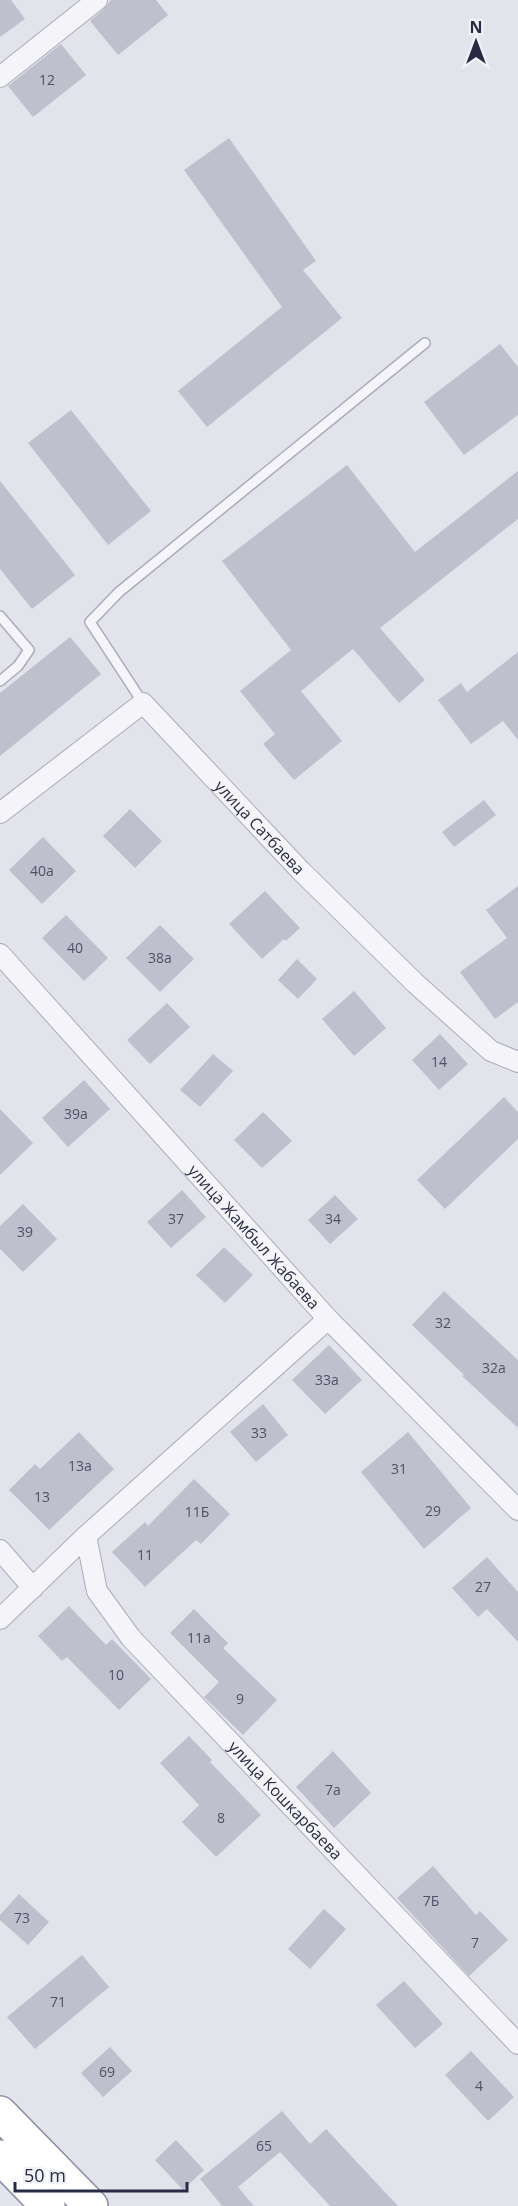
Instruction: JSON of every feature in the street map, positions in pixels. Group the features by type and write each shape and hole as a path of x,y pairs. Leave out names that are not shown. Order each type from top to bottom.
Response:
{"highway":[{"path":"0,2113 91,2206"},
{"path":"0,2157 48,2206"}],"street":[{"path":"0,77 97,0"},
{"path":"0,813 143,703"},
{"name":"улица Сатбаева","path":"143,703 300,870 415,983 491,1051 518,1062"},
{"name":"улица Жамбыл Жабаева","path":"0,954 328,1318 518,1510"},
{"path":"0,1619 86,1536 328,1318"},
{"name":"улица Кошкарбаева","path":"86,1536 98,1591 131,1638 518,2044"},
{"path":"0,1550 33,1588"}],"lane":[{"path":"143,703 90,622 119,592 425,343"},
{"path":"0,616 29,650 18,666 0,681"}],"building":[{"path":"0,0 11,0 25,19 0,37"},
{"path":"111,0 156,0 168,15 118,55 90,21"},
{"path":"61,44 86,75 33,117 8,86"},
{"path":"229,138 316,261 303,270 342,318 207,427 178,391 282,307 184,170"},
{"path":"500,344 518,367 518,415 464,455 424,402"},
{"path":"71,410 151,511 108,545 28,443"},
{"path":"347,465 415,552 518,471 518,519 380,628 425,680 399,703 353,649 301,691 342,741 294,780 263,744 275,734 240,691 291,650 222,561"},
{"path":"0,481 75,575 32,609 0,569"},
{"path":"70,637 101,674 0,756 0,693"},
{"path":"518,652 518,740 503,721 471,744 438,700 461,683 467,692"},
{"path":"484,800 496,815 454,847 442,832"},
{"path":"130,809 162,841 135,868 103,836"},
{"path":"43,837 76,871 42,904 9,870"},
{"path":"518,886 518,1002 495,1019 460,972 507,938 486,910"},
{"path":"265,891 300,928 262,959 229,924"},
{"path":"66,915 108,958 84,981 42,938"},
{"path":"160,925 194,959 160,992 126,958"},
{"path":"297,959 317,979 298,999 278,980"},
{"path":"354,991 386,1028 354,1056 322,1019"},
{"path":"167,1003 190,1027 150,1064 127,1040"},
{"path":"440,1034 468,1064 439,1090 412,1060"},
{"path":"213,1054 233,1071 200,1107 180,1090"},
{"path":"84,1080 110,1109 68,1147 42,1118"},
{"path":"504,1097 518,1112 518,1139 445,1209 417,1180"},
{"path":"0,1109 33,1143 0,1175"},
{"path":"263,1112 292,1141 262,1168 234,1140"},
{"path":"182,1190 206,1217 171,1248 147,1222"},
{"path":"335,1195 358,1219 330,1244 308,1220"},
{"path":"23,1204 57,1239 23,1272 0,1249 0,1226"},
{"path":"224,1247 253,1275 225,1303 196,1275"},
{"path":"444,1291 518,1360 518,1428 412,1325"},
{"path":"329,1345 362,1380 325,1414 292,1380"},
{"path":"263,1404 288,1435 256,1462 230,1432"},
{"path":"79,1432 114,1469 49,1530 9,1490 35,1464 40,1469"},
{"path":"408,1432 471,1508 424,1549 361,1472"},
{"path":"194,1479 230,1514 201,1544 196,1540 145,1587 112,1552 145,1522 148,1526"},
{"path":"487,1557 518,1592 518,1642 487,1609 478,1617 452,1588"},
{"path":"69,1606 106,1645 112,1639 151,1679 119,1710 67,1657 62,1661 38,1636"},
{"path":"194,1609 228,1643 223,1648 277,1700 243,1735 204,1697 219,1682 170,1633"},
{"path":"189,1736 212,1760 210,1762 261,1815 216,1857 182,1822 199,1805 160,1763"},
{"path":"333,1751 371,1793 334,1828 296,1787"},
{"path":"433,1866 476,1915 480,1911 508,1940 469,1976 397,1898"},
{"path":"19,1894 49,1922 28,1945 0,1920 0,1915"},
{"path":"324,1909 346,1929 310,1969 288,1949"},
{"path":"82,1955 109,1987 35,2049 7,2017"},
{"path":"404,1981 443,2024 415,2048 376,2005"},
{"path":"110,2047 132,2071 103,2097 81,2073"},
{"path":"471,2051 514,2097 488,2121 445,2075"},
{"path":"282,2111 310,2144 326,2129 398,2206 330,2206 280,2152 238,2187 254,2206 222,2206 200,2179"},
{"path":"176,2140 204,2170 183,2190 155,2160"}]}
